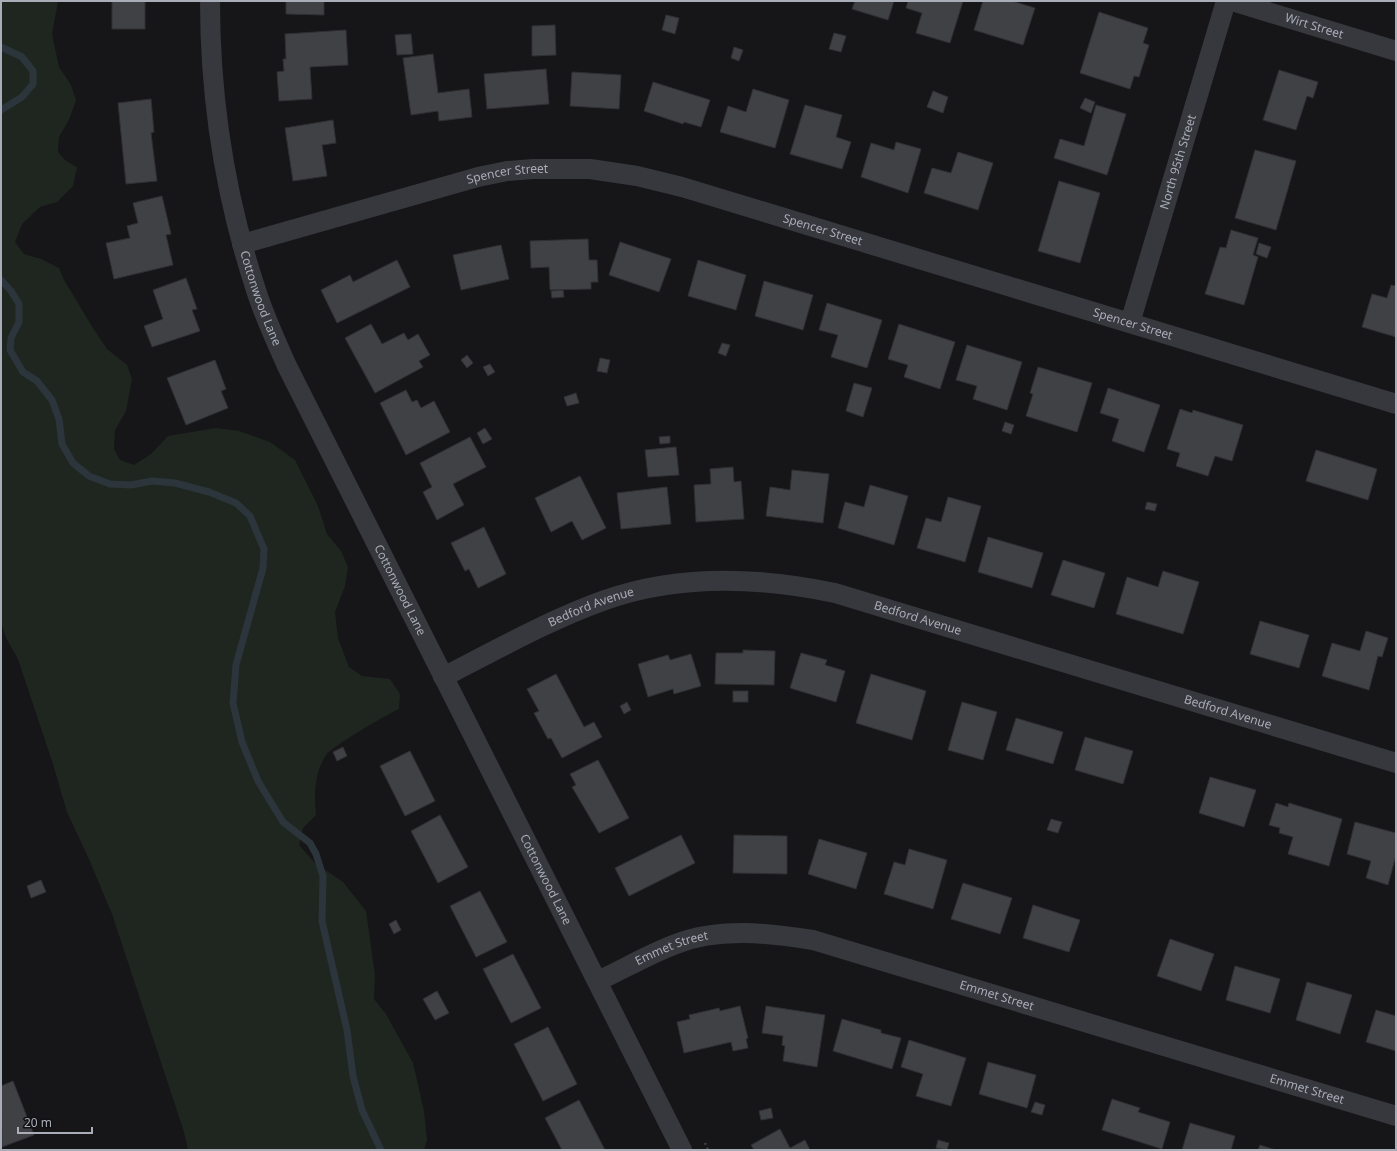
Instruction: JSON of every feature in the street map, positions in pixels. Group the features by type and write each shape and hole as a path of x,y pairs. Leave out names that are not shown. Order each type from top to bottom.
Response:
{"street":[{"name":"Cottonwood Lane","path":"210,1 210,49 215,109 227,185 256,292 286,366 598,981 682,1150"},
{"name":"North 95th Street","path":"1130,323 1226,1"},
{"name":"Wirt Street","path":"1232,1 1396,51"},
{"name":"Spencer Street","path":"242,244 478,177 533,169 590,169 637,176 682,187 1396,404"},
{"name":"Bedford Avenue","path":"443,677 569,614 606,600 648,589 696,582 745,580 792,584 835,592 1396,763"},
{"name":"Emmet Street","path":"598,981 676,943 696,938 747,933 769,934 813,940 1396,1116"}],"shaded area":[{"path":"1,1 58,1 52,34 59,67 71,85 76,100 69,120 59,137 58,152 66,161 77,167 73,186 57,202 40,207 22,224 15,242 24,254 41,259 59,268 64,280 107,349 127,365 132,379 126,411 115,430 114,449 120,460 134,465 151,454 168,436 216,428 239,431 270,442 295,460 318,506 327,534 341,551 348,567 345,586 335,612 338,638 349,667 362,676 390,679 400,694 399,709 348,738 326,755 317,777 315,799 316,815 303,828 299,845 315,863 343,882 366,911 375,975 374,999 386,1014 413,1063 424,1111 427,1140 424,1150 188,1150 184,1132 112,914 67,812 53,764 18,659 6,638 1,622"}],"building":[{"path":"112,1 145,1 145,29 112,29"},
{"path":"286,1 324,1 324,15 286,14"},
{"path":"855,1 894,1 888,20 852,9"},
{"path":"908,1 963,1 950,43 916,33 922,13 906,8"},
{"path":"983,1 1012,1 1035,8 1023,45 974,30"},
{"path":"1099,12 1148,28 1143,43 1149,45 1139,77 1134,76 1130,89 1080,73"},
{"path":"666,15 679,18 675,34 662,30"},
{"path":"555,25 556,55 532,56 532,26"},
{"path":"346,30 348,65 310,67 312,99 279,101 277,72 284,71 283,59 286,59 285,34"},
{"path":"834,33 846,36 841,52 829,49"},
{"path":"411,34 413,54 397,55 395,35"},
{"path":"734,47 743,50 739,61 731,58"},
{"path":"433,54 438,93 469,89 472,117 439,121 438,111 411,115 403,58"},
{"path":"546,69 549,104 487,109 484,74"},
{"path":"1279,70 1318,82 1313,98 1307,96 1296,130 1263,120"},
{"path":"572,72 621,75 619,109 570,106"},
{"path":"653,82 710,100 701,127 684,122 683,124 644,111"},
{"path":"753,89 789,100 775,148 720,132 728,106 746,112"},
{"path":"933,91 948,97 943,113 927,107"},
{"path":"1085,98 1095,102 1091,113 1080,108"},
{"path":"151,99 154,132 151,133 157,181 126,184 118,103"},
{"path":"805,105 842,115 836,137 851,142 842,169 790,154"},
{"path":"1096,105 1126,114 1107,175 1054,158 1060,139 1084,146"},
{"path":"333,120 336,143 322,145 327,176 293,181 285,128"},
{"path":"896,142 921,149 908,193 861,177 871,143 894,150"},
{"path":"1255,150 1296,161 1276,230 1235,218"},
{"path":"958,152 993,163 978,210 924,193 932,168 951,173"},
{"path":"1059,181 1100,193 1080,263 1038,251"},
{"path":"162,196 171,234 166,235 173,265 114,279 106,243 130,238 127,226 138,223 133,203"},
{"path":"1231,230 1258,238 1253,255 1258,257 1244,305 1205,294 1220,247 1226,248"},
{"path":"588,239 589,260 597,260 598,282 591,282 591,289 550,290 549,267 531,268 530,241"},
{"path":"620,242 671,259 659,292 609,275"},
{"path":"1259,243 1271,247 1267,258 1256,254"},
{"path":"501,245 509,279 461,290 453,255"},
{"path":"397,260 410,287 337,323 321,290 350,275 353,282"},
{"path":"698,260 746,275 736,310 688,296"},
{"path":"186,278 197,309 192,310 200,331 152,347 144,326 163,319 153,290"},
{"path":"764,281 813,295 803,330 755,316"},
{"path":"1391,285 1396,286 1396,337 1362,327 1372,294 1387,298"},
{"path":"563,290 564,297 552,298 551,291"},
{"path":"827,303 882,320 867,368 831,357 838,335 819,330"},
{"path":"371,324 382,344 404,333 408,340 418,334 430,355 419,361 423,367 375,393 345,338"},
{"path":"899,324 955,342 940,389 904,377 908,365 888,359"},
{"path":"722,343 730,345 726,356 718,353"},
{"path":"967,345 1022,362 1007,410 973,399 977,386 956,380"},
{"path":"467,355 473,363 467,368 461,360"},
{"path":"600,358 610,360 607,373 597,371"},
{"path":"215,360 226,389 221,391 228,408 186,425 167,378"},
{"path":"490,364 495,372 488,376 483,367"},
{"path":"1038,367 1092,383 1077,432 1026,416 1033,394 1030,393"},
{"path":"854,383 872,388 863,417 846,411"},
{"path":"1108,388 1160,405 1144,452 1112,441 1119,419 1100,413"},
{"path":"406,390 412,402 417,400 421,408 434,401 450,432 406,455 380,403"},
{"path":"576,393 579,403 567,406 564,397"},
{"path":"1180,409 1192,413 1193,410 1243,425 1232,461 1215,456 1208,476 1176,466 1180,453 1167,449"},
{"path":"1005,422 1014,425 1011,434 1002,431"},
{"path":"485,428 492,439 483,444 477,433"},
{"path":"670,436 670,443 660,444 659,437"},
{"path":"470,437 486,467 453,484 464,505 437,520 423,492 432,487 420,463"},
{"path":"676,447 679,475 648,477 645,450"},
{"path":"1316,450 1377,469 1368,500 1306,481"},
{"path":"733,467 734,482 741,481 744,519 696,522 694,485 711,484 710,469"},
{"path":"792,470 829,474 823,523 766,516 770,487 790,490"},
{"path":"580,476 606,528 582,540 572,521 551,532 535,498"},
{"path":"870,485 908,496 894,545 838,528 845,502 864,507"},
{"path":"667,487 671,524 621,529 617,493"},
{"path":"948,497 981,506 965,562 917,548 926,518 941,522"},
{"path":"1147,502 1157,504 1155,511 1145,509"},
{"path":"484,527 506,574 478,588 469,569 465,571 451,543"},
{"path":"988,537 1043,553 1032,588 978,572"},
{"path":"1063,560 1105,573 1094,608 1051,595"},
{"path":"1163,571 1199,582 1183,634 1116,614 1127,577 1158,587"},
{"path":"1260,621 1309,635 1299,668 1250,654"},
{"path":"1366,631 1388,638 1382,657 1378,656 1369,690 1322,676 1332,643 1360,651"},
{"path":"743,650 775,651 774,685 715,684 716,653 743,653"},
{"path":"801,653 827,660 825,665 845,671 836,702 790,688"},
{"path":"691,654 701,686 674,694 673,689 648,697 638,664 668,655 670,660"},
{"path":"556,674 584,727 594,722 602,737 562,758 551,738 548,739 534,713 539,711 527,689"},
{"path":"871,674 926,691 912,740 856,723"},
{"path":"733,691 748,691 748,702 733,702"},
{"path":"627,702 631,710 624,714 620,706"},
{"path":"962,702 997,712 983,760 948,750"},
{"path":"1016,718 1063,732 1053,764 1006,750"},
{"path":"1085,737 1133,751 1123,784 1075,770"},
{"path":"343,747 347,756 337,761 333,752"},
{"path":"410,751 435,801 405,816 380,766"},
{"path":"598,760 629,818 599,833 572,787 576,785 570,774"},
{"path":"1210,777 1256,790 1244,827 1199,813"},
{"path":"1276,803 1288,807 1289,803 1342,819 1329,866 1288,854 1293,837 1279,833 1280,828 1269,825"},
{"path":"440,815 468,867 438,883 411,831"},
{"path":"1051,819 1062,822 1058,833 1047,830"},
{"path":"1355,822 1396,833 1396,855 1388,885 1366,878 1371,861 1347,854"},
{"path":"681,835 695,863 629,896 615,868"},
{"path":"734,835 787,836 787,874 733,873"},
{"path":"819,839 867,853 856,889 808,874"},
{"path":"909,849 947,860 933,909 884,894 894,862 905,865"},
{"path":"41,880 46,892 31,898 27,886"},
{"path":"963,883 1012,898 1000,934 951,919"},
{"path":"480,891 507,942 476,957 450,906"},
{"path":"1033,905 1080,920 1069,952 1023,938"},
{"path":"396,920 401,930 394,934 389,924"},
{"path":"1170,939 1214,954 1201,991 1157,976"},
{"path":"513,954 541,1008 511,1023 483,969"},
{"path":"1235,966 1280,979 1270,1013 1226,1000"},
{"path":"1307,982 1352,995 1340,1034 1296,1020"},
{"path":"437,991 449,1013 435,1020 423,999"},
{"path":"740,1006 748,1038 746,1039 748,1048 733,1051 731,1042 684,1053 677,1022 690,1019 689,1015 719,1008 720,1011"},
{"path":"766,1006 825,1015 817,1067 783,1061 785,1046 782,1045 783,1036 762,1033"},
{"path":"1376,1010 1396,1016 1396,1051 1366,1042"},
{"path":"842,1019 881,1030 881,1033 901,1038 892,1069 833,1051"},
{"path":"548,1027 577,1084 543,1101 514,1044"},
{"path":"909,1040 966,1058 951,1106 916,1096 923,1074 901,1067"},
{"path":"988,1062 1036,1075 1027,1108 979,1094"},
{"path":"13,1081 34,1135 2,1147 1,1086"},
{"path":"1112,1099 1140,1108 1138,1112 1170,1122 1162,1149 1102,1130"},
{"path":"579,1100 605,1150 562,1150 545,1118"},
{"path":"1035,1102 1045,1105 1042,1115 1031,1112"},
{"path":"771,1108 773,1118 761,1120 759,1111"},
{"path":"1190,1123 1235,1136 1231,1150 1182,1150"},
{"path":"780,1129 790,1148 805,1140 810,1150 754,1150 751,1145"},
{"path":"938,1140 949,1143 947,1150 936,1148"},
{"path":"1260,1145 1276,1150 1258,1150"}],"waterway":[{"path":"1,47 22,57 33,71 33,84 22,97 1,110"},
{"path":"1,280 11,291 19,304 19,322 11,338 10,350 23,372 37,381 52,400 59,419 62,444 73,463 89,476 110,484 131,485 152,481 175,483 209,492 236,503 250,516 264,549 263,568 236,665 233,703 242,742 258,781 283,822 310,843 316,854 323,876 322,921 347,1030 353,1076 362,1110 381,1150"}]}
